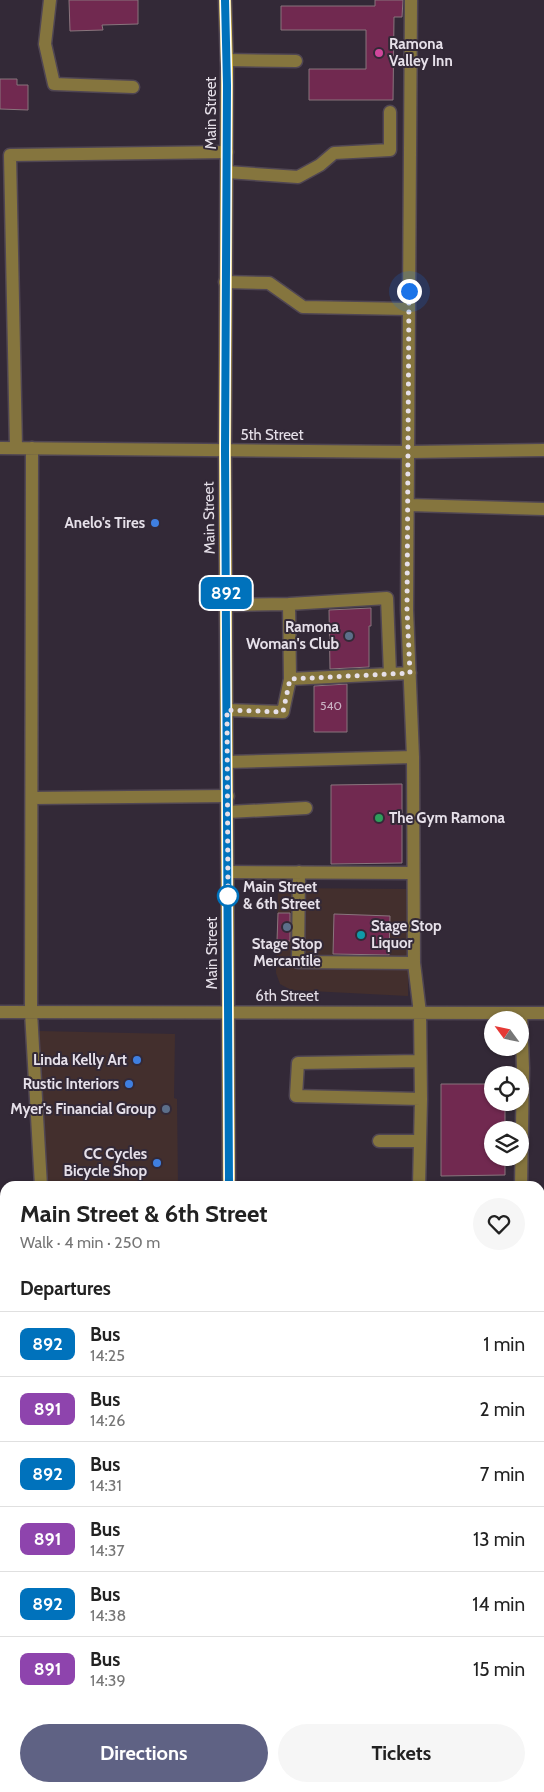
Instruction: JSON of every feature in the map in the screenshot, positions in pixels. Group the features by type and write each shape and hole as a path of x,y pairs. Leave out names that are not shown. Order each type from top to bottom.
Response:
{"main road":[{"name":"Main Street","path":"225,0 227,60 225,451 229,1181"}],"street":[{"path":"50,0 45,44 54,84 133,87"},
{"path":"411,0 410,452 407,610 413,757 414,963 420,1013 419,1181"},
{"path":"227,60 296,61"},
{"path":"227,172 298,177 320,165 334,153 390,150 390,112"},
{"path":"16,448 10,155 227,152"},
{"path":"225,282 270,283 303,307 409,309"},
{"name":"5th Street","path":"0,448 410,452 544,450"},
{"path":"32,448 31,1012 41,1181"},
{"path":"409,505 544,509"},
{"path":"226,605 289,604 387,598 390,674"},
{"path":"227,710 283,712 290,679 289,604"},
{"path":"290,679 410,673"},
{"path":"227,762 413,757"},
{"path":"32,798 228,796"},
{"path":"228,812 306,808"},
{"path":"228,872 414,873"},
{"path":"299,872 298,962 414,963"},
{"name":"6th Street","path":"0,1012 484,1013"},
{"name":"6th Street","path":"529,1013 544,1013"},
{"path":"522,1181 523,1056"},
{"path":"420,1061 298,1063 296,1096 421,1099"},
{"path":"378,1141 420,1141"}],"shaded area":[{"path":"278,888 409,889 408,996 291,990 280,984 276,973"},
{"path":"39,1031 175,1034 174,1098 177,1099 178,1181 45,1181"}],"building":[{"path":"69,0 138,0 138,24 102,25 103,30 70,31"},
{"name":"Ramona Valley Inn","path":"375,0 403,0 402,17 394,17 393,100 309,100 309,69 366,69 366,30 281,30 281,6 375,6"},
{"path":"0,79 17,79 17,85 28,85 28,110 0,109"},
{"path":"371,608 369,667 330,669 329,610"},
{"path":"347,684 347,732 314,732 314,686"},
{"path":"402,784 402,863 331,864 331,785"},
{"path":"278,913 290,913 290,941 277,941"},
{"name":"Stage Stop Liquor","path":"334,914 390,916 389,955 333,954"},
{"path":"441,1084 484,1084 484,1111 505,1111 505,1121 484,1121 484,1166 505,1166 505,1175 441,1176"}],"bus line":[{"name":"892","path":"225,0 227,68 225,451 229,1181"}],"place":[{"name":"Ramona Valley Inn","path":"379,53"},
{"name":"Anelo's Tires","path":"155,523"},
{"name":"Ramona Woman's Club","path":"349,636"},
{"name":"The Gym Ramona","path":"379,818"},
{"name":"Main Street & 6th Street","path":"228,896"},
{"name":"Stage Stop Mercantile","path":"287,927"},
{"name":"Stage Stop Liquor","path":"361,935"},
{"name":"Linda Kelly Art","path":"137,1060"},
{"name":"Rustic Interiors","path":"129,1084"},
{"name":"Myer's Financial Group","path":"166,1109"},
{"name":"CC Cycles Bicycle Shop","path":"157,1163"}],"route":[{"path":"228,896 228,900 227,710 283,712 290,679 410,673 407,610 410,452 409,291"}]}
